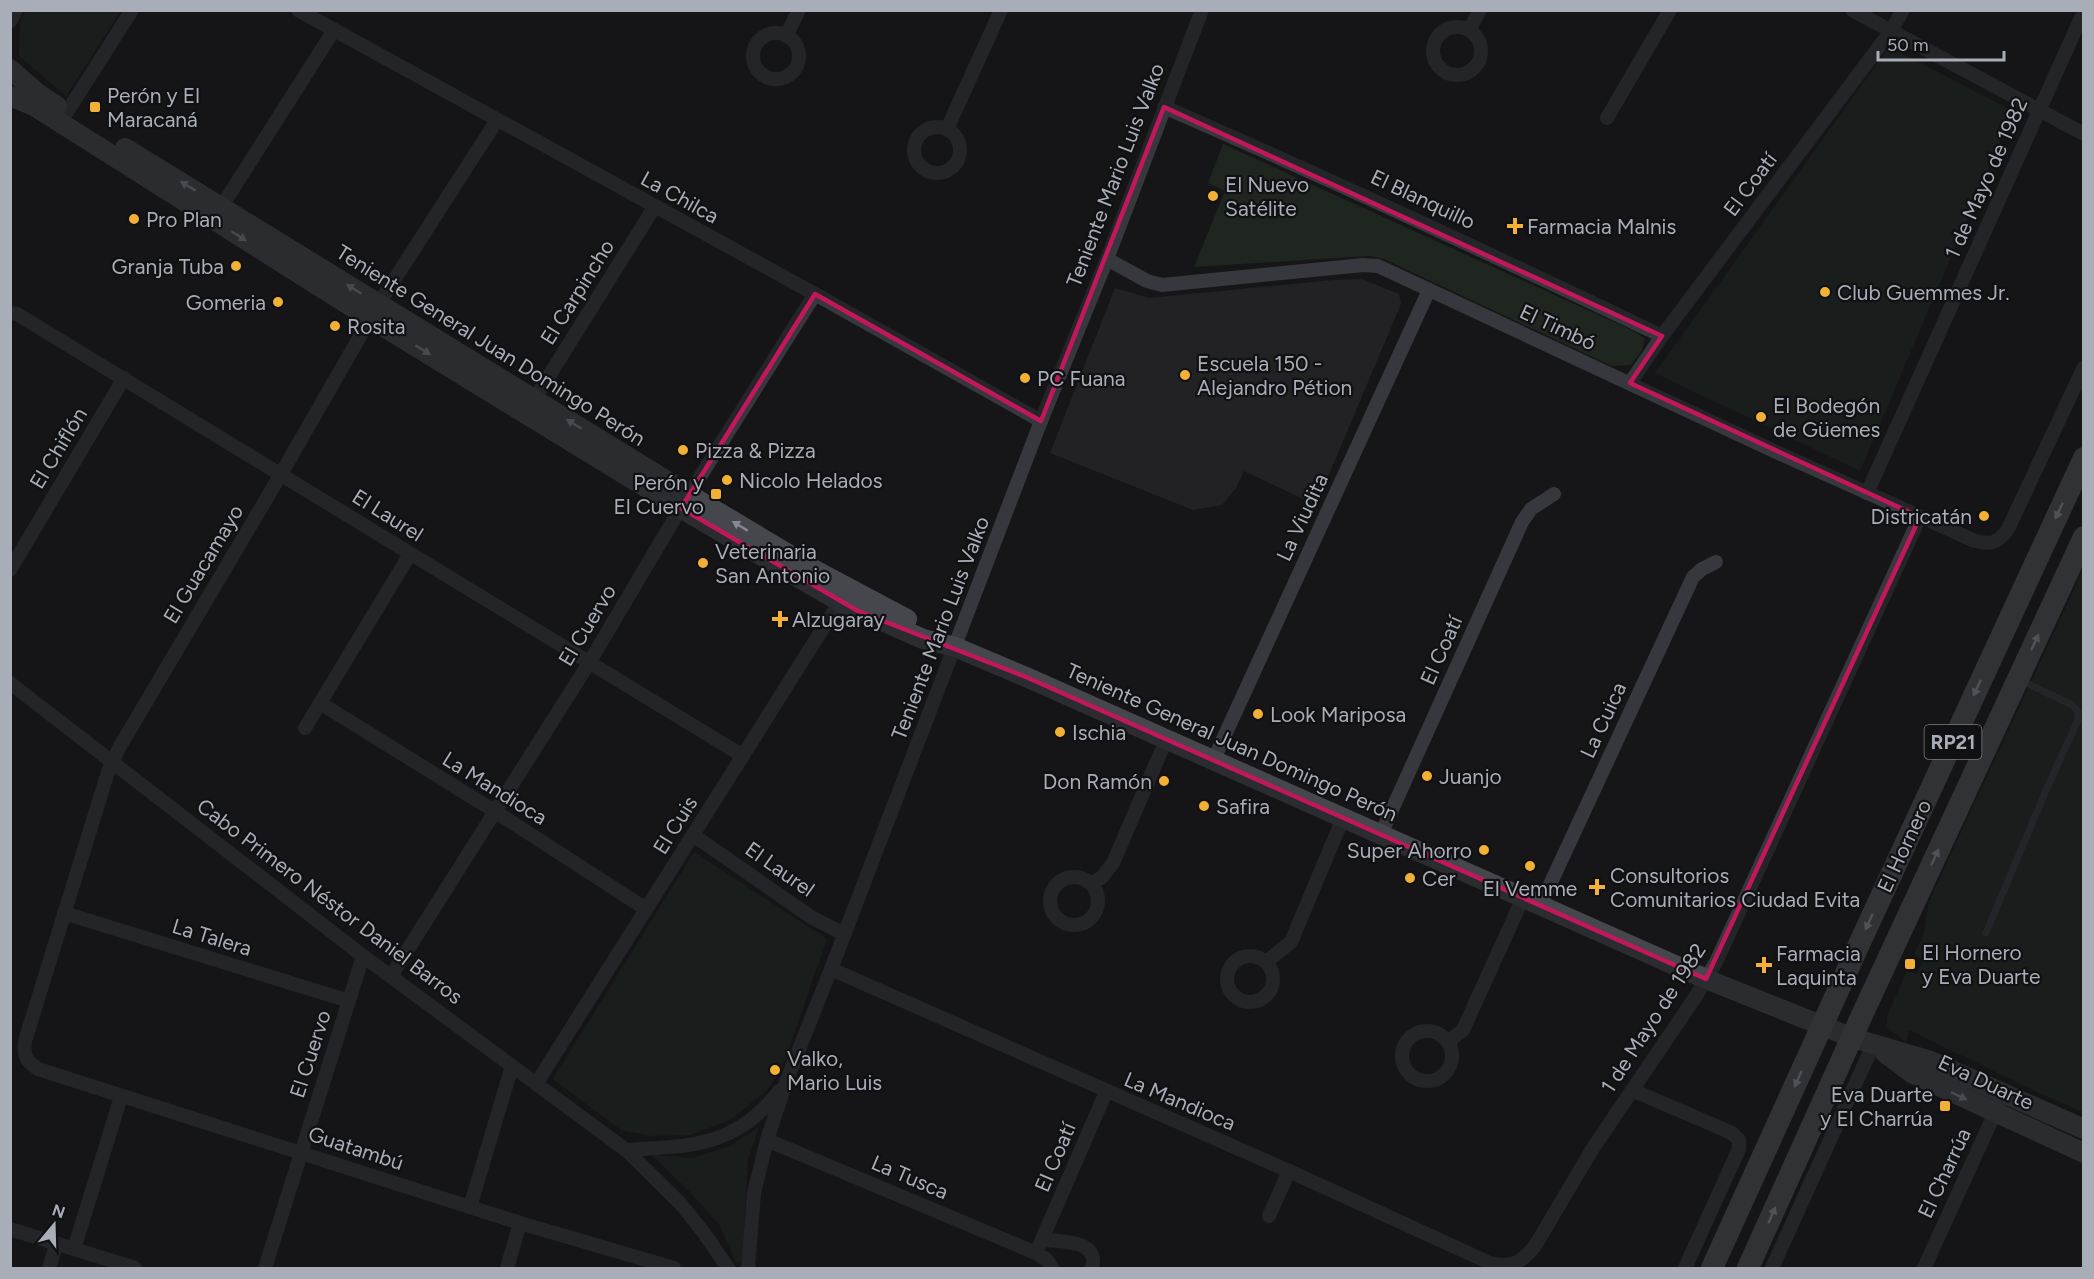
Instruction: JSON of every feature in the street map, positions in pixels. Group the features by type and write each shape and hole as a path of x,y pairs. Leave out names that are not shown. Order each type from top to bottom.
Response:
{"main road":[{"name":"Teniente General Juan Domingo Perón","path":"10,69 36,92 222,206 375,312 534,400 685,501"},
{"name":"Teniente General Juan Domingo Perón","path":"10,96 34,106 685,501 844,595 924,639 955,647 1706,979 1863,1041"},
{"name":"El Hornero","path":"1712,1269 2084,458"},
{"name":"El Hornero","path":"1748,1269 1863,1041 2017,679 2084,537"},
{"name":"Eva Duarte","path":"1863,1041 1928,1060 2084,1129"},
{"name":"Eva Duarte","path":"1863,1041 1913,1074 2084,1153"}],"street":[{"path":"10,21 15,10"},
{"path":"67,112 132,10"},
{"name":"La Chilca","path":"298,10 815,294 1041,422"},
{"path":"786,36 799,10"},
{"path":"947,129 1001,10"},
{"name":"Teniente Mario Luis Valko","path":"748,1269 754,1193 767,1140 786,1082 1202,10"},
{"path":"1469,30 1480,10"},
{"path":"1607,118 1670,10"},
{"path":"1852,10 2084,134"},
{"name":"El Coatí","path":"1630,383 1662,336 1890,32 1903,10"},
{"name":"1 de Mayo de 1982","path":"1867,493 2084,11"},
{"path":"222,206 334,30"},
{"name":"El Blanquillo","path":"1164,107 1346,187 1662,336"},
{"name":"El Guacamayo","path":"28,1063 24,1053 25,1041 112,760 282,474 375,312 497,120"},
{"name":"El Carpincho","path":"534,400 655,207"},
{"name":"El Timbó","path":"1107,259 1147,281 1162,285 1363,265 1378,266 1867,493 1975,541 1988,544 1996,542 2008,529 2084,367"},
{"name":"La Viudita","path":"1213,761 1429,290"},
{"name":"El Cuervo","path":"391,976 589,663 685,501 815,294"},
{"name":"El Laurel","path":"10,313 17,314 124,378 743,756"},
{"name":"El Chiflón","path":"10,570 124,378"},
{"name":"El Coatí","path":"1381,834 1522,522 1531,509 1554,494"},
{"name":"1 de Mayo de 1982","path":"1514,1264 1525,1258 1535,1246 1593,1148 1716,962 1920,517"},
{"path":"305,728 410,554"},
{"name":"La Cuica","path":"1448,1042 1463,1030 1532,902 1693,577 1716,562"},
{"name":"El Cuis","path":"537,1084 844,595"},
{"name":"Cabo Primero Néstor Daniel Barros","path":"10,683 363,956 626,1150 680,1203 728,1269"},
{"name":"La Mandioca","path":"320,703 496,812 646,909"},
{"path":"1091,884 1102,877 1113,862 1166,740"},
{"path":"1266,962 1291,942 1343,818"},
{"name":"El Laurel","path":"693,835 811,916 844,934"},
{"name":"La Talera","path":"64,913 349,1001"},
{"name":"El Cuervo","path":"265,1269 363,956"},
{"name":"La Mandioca","path":"831,969 1289,1171 1490,1266 1514,1264"},
{"name":"El Hornero","path":"1772,1269 1863,1041"},
{"name":"Guatambú","path":"28,1063 38,1069 121,1097 520,1223 674,1269"},
{"path":"470,1207 512,1066"},
{"path":"626,1150 699,1143 734,1132 761,1112 786,1082"},
{"path":"1632,1090 1732,1133 1739,1140 1739,1149 1685,1269"},
{"name":"El Coatí","path":"1036,1253 1106,1092"},
{"name":"El Charrúa","path":"1924,1269 2004,1094"},
{"path":"74,1249 121,1097"},
{"name":"La Tusca","path":"767,1140 1036,1253"},
{"path":"1269,1216 1289,1171"},
{"path":"507,1269 520,1223"},
{"path":"10,1229 135,1269"},
{"path":"1042,1240 1074,1242 1083,1245 1091,1253 1094,1262 1092,1269"},
{"path":"49,1269 56,1245"},
{"path":"1036,1253 1047,1260 1052,1269"}],"lane":[{"path":"1986,933 2078,720 2078,712 2072,705 2017,679"}],"highlighted area":[{"path":"1164,107 1662,336 1630,383 1920,517 1706,979 1026,677 858,611 681,508 815,294 1041,421"}],"shaded area":[{"path":"26,11 121,11 66,96 19,56 20,20"},
{"name":"Club Guemmes Jr.","path":"1889,47 2013,111 1860,471 1655,373"},
{"path":"1223,144 1636,332 1645,339 1642,350 1631,365 1612,366 1384,259 1369,256 1194,267 1225,191 1208,183"},
{"name":"Escuela 150 - Alejandro Pétion","path":"1362,279 1399,294 1401,304 1316,505 1244,471 1236,488 1222,505 1193,510 1050,453 1115,288 1149,298"},
{"path":"2083,570 2083,1112 1909,1030 1906,1042 1887,1027 1887,1016 1907,971 1917,974 1923,959 1914,955 1924,933 1929,901"},
{"path":"694,852 827,939 782,1068 767,1090 730,1120 690,1135 652,1136 621,1130 553,1079"},
{"path":"759,1127 748,1160 742,1261 736,1262 719,1224 652,1155 692,1158 728,1147"}],"place":[{"name":"Perón y El Maracaná","path":"95,107"},
{"name":"El Nuevo Satélite","path":"1213,196"},
{"name":"Pro Plan","path":"134,219"},
{"name":"Farmacia Malnis","path":"1515,226"},
{"name":"Granja Tuba","path":"236,266"},
{"name":"Club Guemmes Jr.","path":"1825,292"},
{"name":"Gomeria","path":"278,302"},
{"name":"Rosita","path":"335,326"},
{"name":"Escuela 150 - Alejandro Pétion","path":"1185,375"},
{"name":"PC Fuana","path":"1025,378"},
{"name":"El Bodegón de Güemes","path":"1761,417"},
{"name":"Pizza & Pizza","path":"683,450"},
{"name":"Nicolo Helados","path":"727,480"},
{"name":"Perón y El Cuervo","path":"716,494"},
{"name":"Districatán","path":"1984,516"},
{"name":"Veterinaria San Antonio","path":"703,563"},
{"name":"Alzugaray","path":"780,619"},
{"name":"Look Mariposa","path":"1258,714"},
{"name":"Ischia","path":"1060,732"},
{"name":"Juanjo","path":"1427,776"},
{"name":"Don Ramón","path":"1164,781"},
{"name":"Safira","path":"1204,806"},
{"name":"Super Ahorro","path":"1484,850"},
{"name":"El Vemme","path":"1530,866"},
{"name":"Cer","path":"1410,878"},
{"name":"Consultorios Comunitarios Ciudad Evita","path":"1597,887"},
{"name":"El Hornero y Eva Duarte","path":"1910,964"},
{"name":"Farmacia Laquinta","path":"1764,965"},
{"name":"Valko, Mario Luis","path":"775,1070"},
{"name":"Eva Duarte y El Charrúa","path":"1945,1106"}]}
